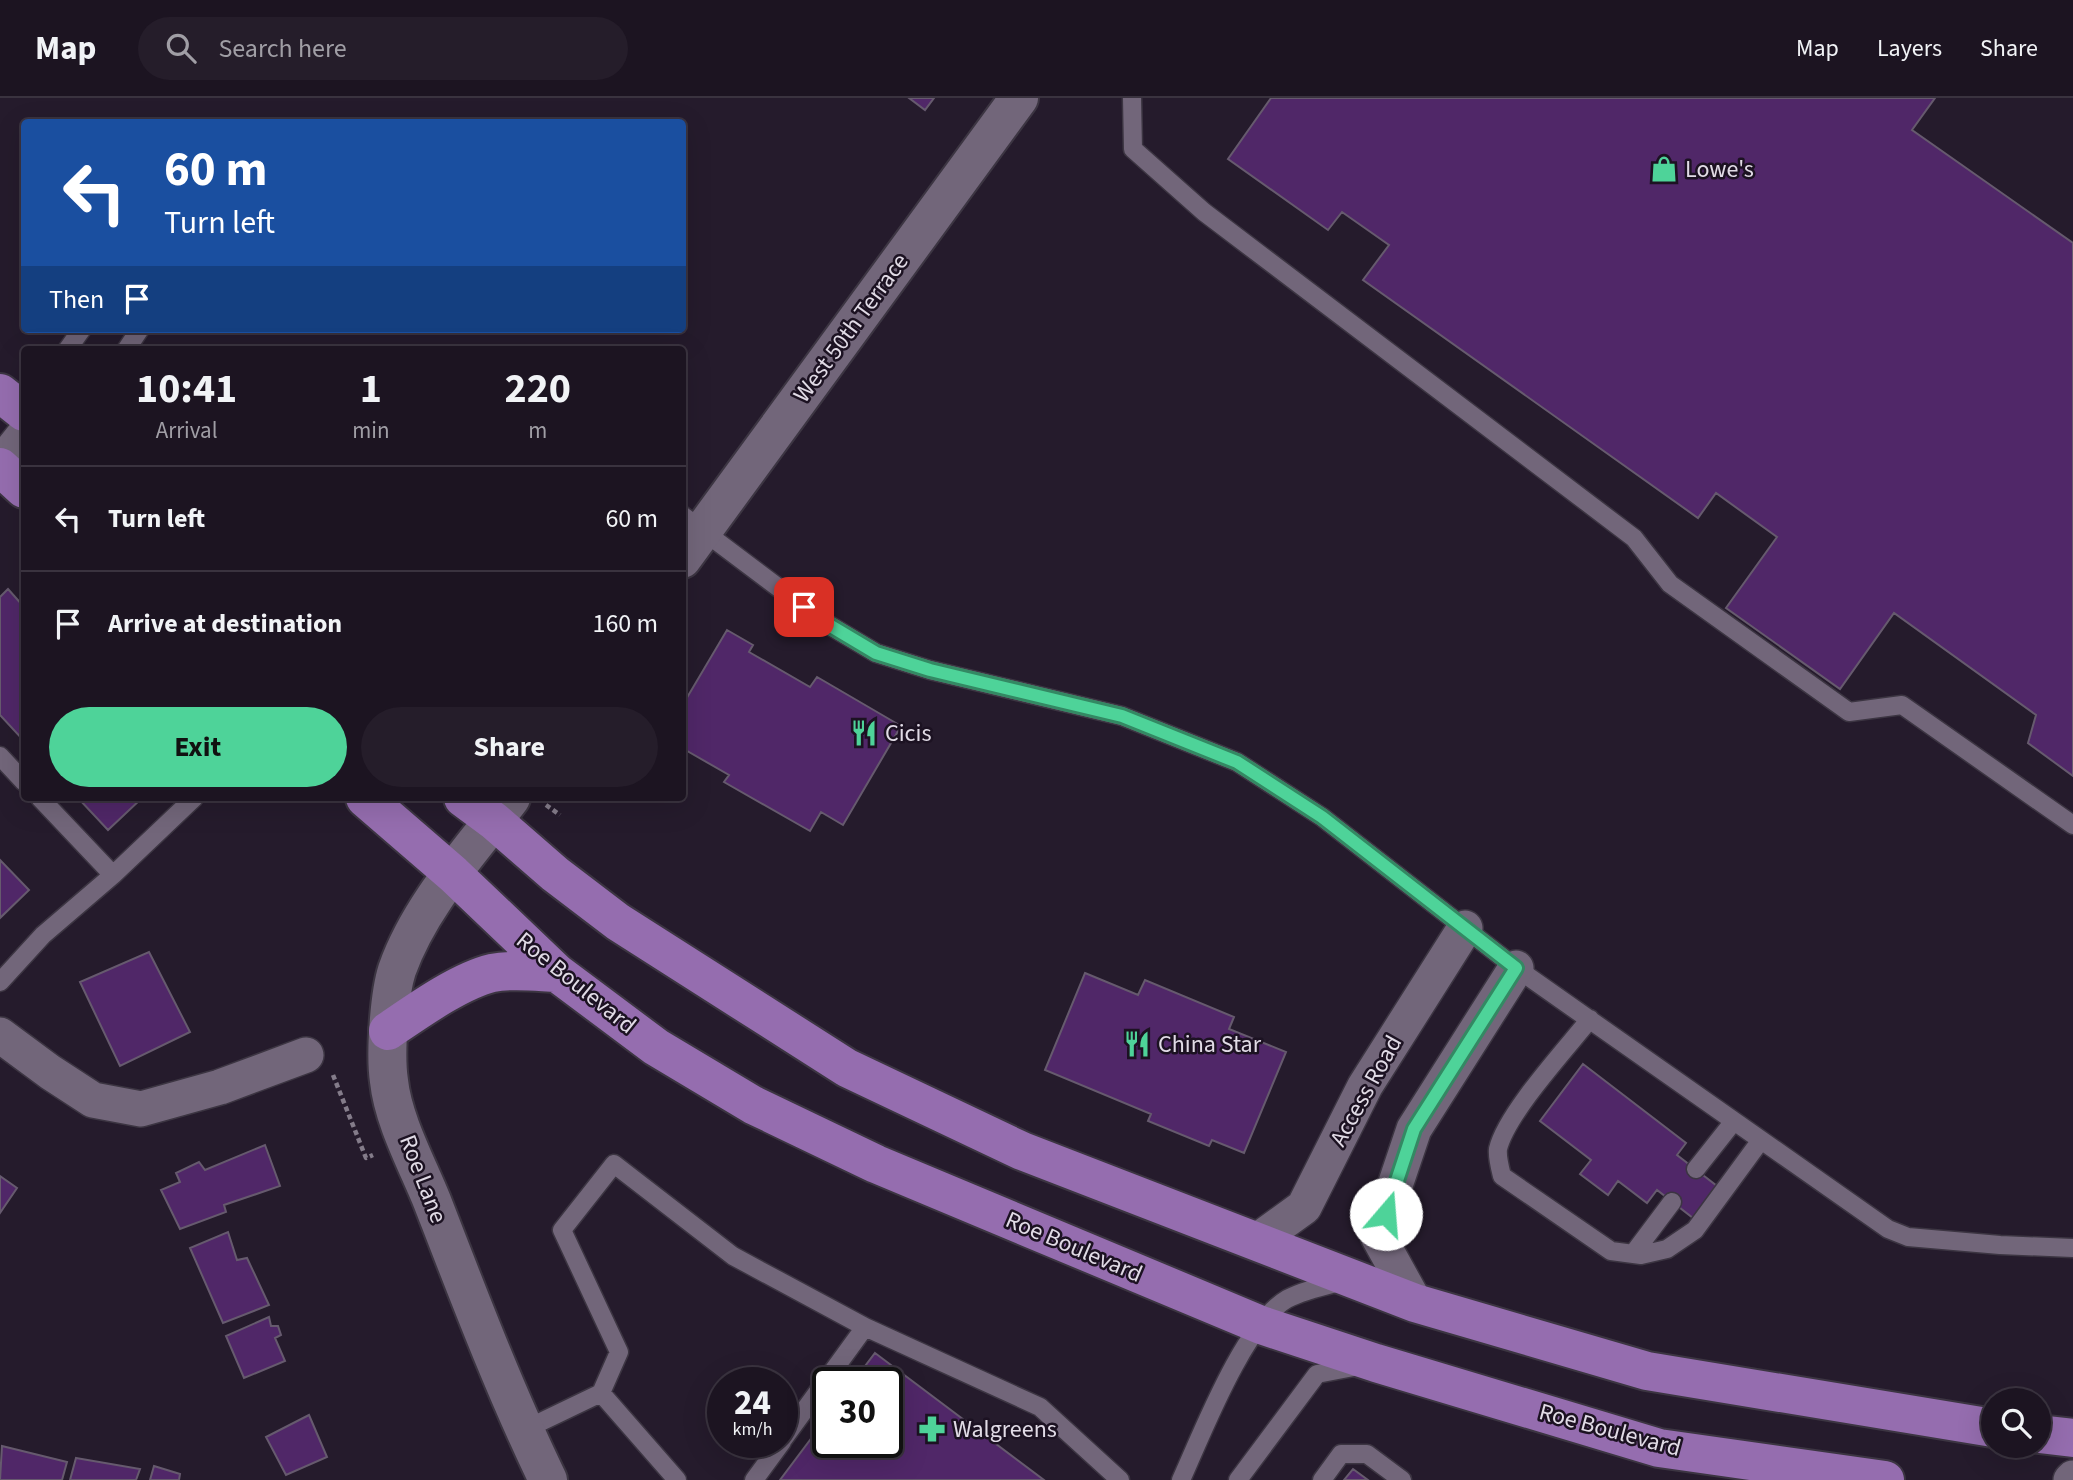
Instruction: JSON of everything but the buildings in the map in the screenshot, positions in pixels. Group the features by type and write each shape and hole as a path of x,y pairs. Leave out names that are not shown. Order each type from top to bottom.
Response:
{"main road":[{"path":"0,393 21,410"},
{"path":"0,466 21,486"},
{"name":"Roe Boulevard","path":"368,801 453,874 557,973 656,1047 753,1104 876,1164 1261,1325 1376,1363 1659,1448 1870,1479"},
{"path":"474,801 502,809 555,874 618,922 847,1068 1022,1152 1415,1303 1647,1371 1981,1427"},
{"path":"388,1031 436,999 492,973 557,973"},
{"path":"2051,1435 2073,1438"}],"street":[{"name":"West 50th Terrace","path":"689,535 1019,98"},
{"path":"0,466 21,439"},
{"name":"Roe Lane","path":"502,809 421,920 397,972 388,1031 389,1081 397,1113 524,1430 548,1480"},
{"name":"Access Road","path":"1256,1241 1304,1207 1365,1086 1465,928"},
{"path":"1415,1303 1378,1236 1414,1129 1516,968"},
{"path":"0,1035 93,1100 141,1110 220,1087 306,1055"}],"lane":[{"path":"1132,98 1133,149 1204,212 1634,538 1670,584 1849,712 1902,705 2073,825"},
{"path":"689,535 876,653 930,670 1122,716 1237,762 1322,817 1516,968 1888,1229 1908,1237 2073,1248"},
{"path":"0,756 21,779"},
{"path":"43,801 113,874"},
{"path":"0,982 43,935 191,801"},
{"path":"1590,1019 1541,1079 1508,1126 1498,1151 1502,1176 1611,1251 1641,1255 1667,1249 1695,1230 1761,1140"},
{"path":"1696,1169 1734,1121"},
{"path":"524,1430 601,1394 619,1352 562,1230 614,1164 733,1256 865,1327 1040,1407 1120,1480"},
{"path":"1633,1254 1672,1202"},
{"path":"1181,1480 1237,1359 1261,1325 1284,1301 1306,1291 1354,1279"},
{"path":"798,1420 865,1327"},
{"path":"1238,1480 1317,1374 1376,1363"},
{"path":"601,1394 677,1480"},
{"path":"1322,1480 1341,1454 1367,1454 1402,1480"},
{"path":"754,1480 770,1458"}],"path":[{"path":"306,1055 320,1068 329,1065 366,1158 377,1153"}],"place":[{"name":"Lowe's","path":"1664,169"},
{"name":"Cicis","path":"864,733"},
{"name":"China Star","path":"1137,1044"},
{"name":"Walgreens","path":"932,1429"}],"route":[{"path":"804,607 876,653 930,670 1122,716 1237,762 1322,817 1516,968 1414,1129 1386,1214"}]}
